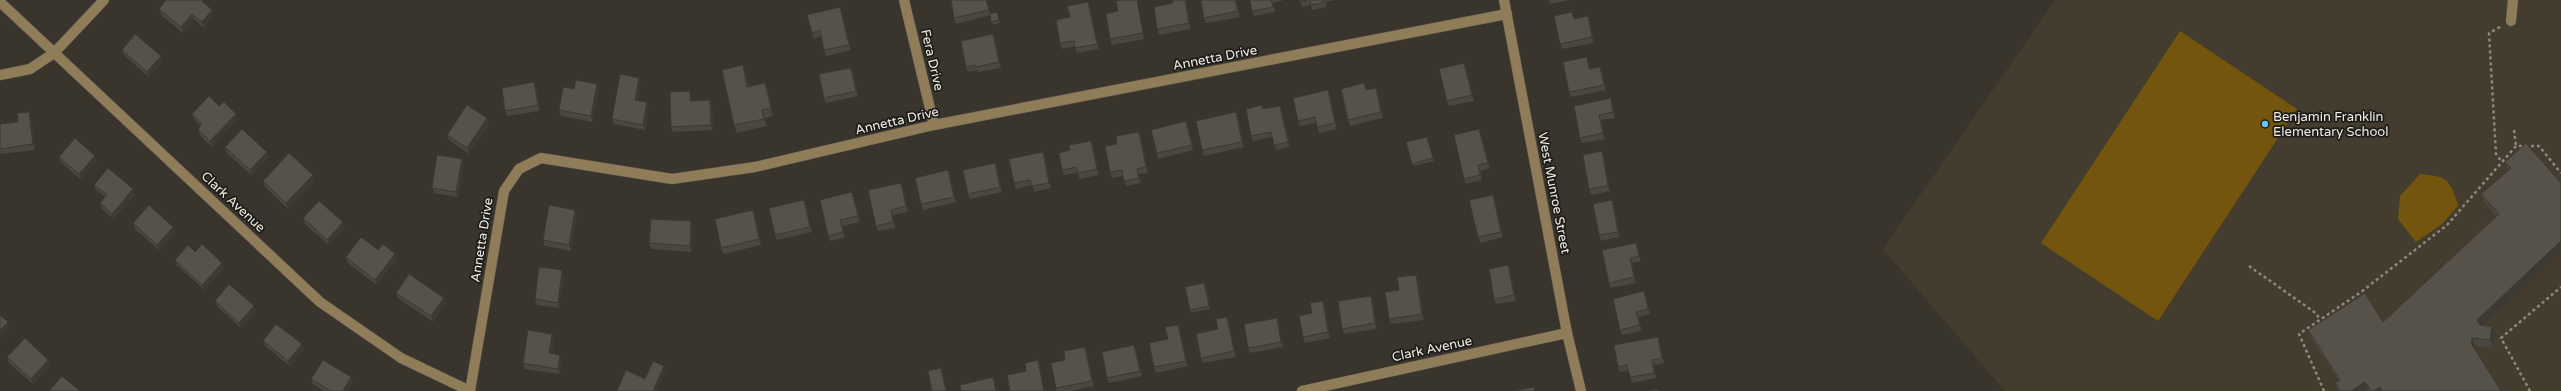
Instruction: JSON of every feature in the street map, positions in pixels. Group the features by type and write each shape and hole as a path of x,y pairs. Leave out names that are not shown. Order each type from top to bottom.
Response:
{"street":[{"path":"0,75 30,69 54,53 104,0"},
{"name":"Fera Drive","path":"904,0 934,126"},
{"name":"West Munroe Street","path":"1504,0 1568,333 1581,391"},
{"path":"2511,21 2513,0"},
{"name":"Clark Avenue","path":"0,2 320,302 401,358 470,391"},
{"name":"Annetta Drive","path":"470,391 504,191 520,168 541,158 672,179 755,167 934,126 1507,14"},
{"name":"Clark Avenue","path":"1302,391 1568,333"}],"path":[{"path":"2502,162 2496,154 2489,33 2511,21"},
{"path":"2324,391 2299,334 2361,292 2447,225 2516,146 2514,130"},
{"path":"2516,146 2539,146 2561,173"},
{"path":"2248,266 2316,314 2320,319"},
{"path":"2530,391 2501,338 2561,287"}],"shaded area":[{"name":"Benjamin Franklin Elementary School","path":"2055,0 2561,0 2561,391 2005,391 1883,249"},
{"path":"2180,31 2297,109 2158,321 2041,243"},
{"path":"2420,174 2436,176 2446,181 2453,190 2458,206 2442,224 2416,242 2398,219 2400,196"}],"building":[{"path":"166,0 201,0 212,10 202,22 192,14 181,27 159,9"},
{"path":"951,0 986,0 989,10 954,18"},
{"path":"1137,0 1143,33 1110,39 1106,14 1118,11 1116,1"},
{"path":"1173,0 1185,0 1189,23 1157,29 1154,7 1173,3"},
{"path":"1201,0 1235,0 1238,11 1204,18"},
{"path":"1250,0 1271,0 1273,7 1252,11"},
{"path":"1310,0 1325,0 1325,2 1311,5"},
{"path":"1088,2 1097,44 1075,48 1074,41 1060,43 1056,20 1070,17 1067,6"},
{"path":"840,7 849,45 824,50 820,30 812,33 807,15"},
{"path":"997,12 999,20 991,22 990,14"},
{"path":"1572,12 1574,19 1588,16 1592,37 1560,44 1554,16"},
{"path":"135,34 161,56 147,72 122,50"},
{"path":"993,34 999,62 976,67 976,65 966,67 961,41"},
{"path":"1587,57 1589,69 1600,67 1604,85 1569,92 1563,62"},
{"path":"1464,63 1472,95 1447,101 1439,69"},
{"path":"743,65 747,87 765,83 771,108 762,110 764,119 734,125 722,70"},
{"path":"851,68 856,91 824,98 819,74"},
{"path":"620,74 639,78 635,100 647,102 643,125 612,119"},
{"path":"576,80 597,84 591,116 559,110 563,87 574,89"},
{"path":"534,82 538,105 505,111 502,88"},
{"path":"1364,83 1366,90 1376,88 1381,112 1348,120 1341,89"},
{"path":"1328,90 1335,123 1317,127 1315,117 1298,121 1293,98"},
{"path":"690,91 690,101 710,100 711,125 671,127 670,92"},
{"path":"209,96 219,106 224,102 236,114 210,141 198,129 202,124 192,114"},
{"path":"1611,98 1613,112 1599,115 1603,133 1580,138 1574,106"},
{"path":"467,105 487,118 467,148 447,135"},
{"path":"1262,105 1262,109 1280,106 1288,142 1274,145 1271,132 1251,136 1246,109"},
{"path":"29,112 33,144 0,149 0,124 18,122 17,113"},
{"path":"1236,112 1242,142 1202,150 1196,121"},
{"path":"1186,121 1192,145 1157,153 1151,130"},
{"path":"242,129 267,152 250,170 225,147"},
{"path":"1479,129 1488,163 1478,165 1480,175 1464,179 1454,135"},
{"path":"1139,132 1146,167 1137,169 1139,178 1124,181 1122,170 1110,172 1105,146 1117,144 1116,136"},
{"path":"1427,137 1433,158 1412,164 1406,142"},
{"path":"75,138 95,156 79,174 59,157"},
{"path":"1091,141 1097,169 1078,173 1076,167 1062,170 1059,153 1070,150 1069,145"},
{"path":"2526,143 2561,183 2561,241 2477,320 2480,325 2492,327 2490,340 2472,338 2471,343 2501,391 2382,391 2380,387 2374,391 2371,391 2365,382 2351,391 2340,391 2335,383 2340,380 2308,330 2365,293 2383,322 2499,214 2481,194 2511,168 2505,162"},
{"path":"1602,151 1608,186 1589,189 1583,155"},
{"path":"1043,152 1049,183 1032,186 1030,180 1014,183 1009,159"},
{"path":"289,153 313,175 286,203 263,181"},
{"path":"437,155 462,159 456,192 432,188"},
{"path":"995,163 1000,187 968,194 963,170"},
{"path":"108,168 133,189 112,214 100,203 107,195 94,185"},
{"path":"948,170 954,197 921,204 915,178"},
{"path":"901,183 906,206 891,210 893,222 876,226 868,190"},
{"path":"852,192 858,216 840,220 843,232 828,236 820,200"},
{"path":"1493,195 1501,232 1478,237 1469,200"},
{"path":"804,200 810,227 775,235 769,208"},
{"path":"1612,200 1618,232 1599,235 1593,204"},
{"path":"319,201 343,222 327,240 303,218"},
{"path":"149,205 173,227 157,245 133,223"},
{"path":"549,205 575,210 569,245 543,240"},
{"path":"753,210 759,239 721,248 715,219"},
{"path":"651,219 691,221 690,246 649,243"},
{"path":"361,237 378,250 383,244 395,254 375,280 346,257"},
{"path":"1636,243 1639,256 1630,258 1634,277 1609,283 1602,250"},
{"path":"202,244 222,263 202,285 175,260 188,245 195,252"},
{"path":"1508,265 1514,295 1494,299 1489,269"},
{"path":"539,267 562,270 558,303 535,299"},
{"path":"409,274 444,298 431,316 396,293"},
{"path":"1416,275 1422,314 1389,319 1385,292 1399,290 1397,277"},
{"path":"1204,283 1209,306 1190,310 1185,287"},
{"path":"229,284 254,306 239,323 215,301"},
{"path":"1644,291 1648,309 1636,312 1640,325 1620,330 1613,299"},
{"path":"1371,296 1375,323 1342,329 1338,301"},
{"path":"1323,301 1328,332 1303,337 1299,316 1312,313 1310,303"},
{"path":"0,315 8,322 0,330"},
{"path":"1227,317 1234,351 1201,358 1196,334 1218,329 1216,319"},
{"path":"1277,318 1281,342 1248,348 1244,324"},
{"path":"276,324 302,344 288,361 263,341"},
{"path":"1178,325 1186,361 1154,367 1149,343 1168,339 1165,327"},
{"path":"528,330 552,334 549,353 560,355 558,369 523,363"},
{"path":"1658,337 1662,358 1652,360 1654,373 1630,377 1627,365 1618,367 1614,345"},
{"path":"25,338 48,360 31,379 7,357"},
{"path":"1134,345 1140,371 1107,378 1102,352"},
{"path":"1085,347 1092,381 1056,388 1051,363 1065,360 1064,351"},
{"path":"323,360 351,377 343,391 331,391 311,379"},
{"path":"1038,360 1044,391 1010,391 1007,375 1026,371 1025,363"},
{"path":"653,361 664,366 653,391 617,391 626,370 645,379"},
{"path":"941,368 946,391 932,391 928,371"},
{"path":"62,376 80,391 49,391"},
{"path":"993,377 996,391 961,391 960,385"},
{"path":"1534,387 1535,391 1514,391"},
{"path":"1659,389 1659,391 1648,391"}],"place":[{"name":"Benjamin Franklin Elementary School","path":"2265,124"}]}
